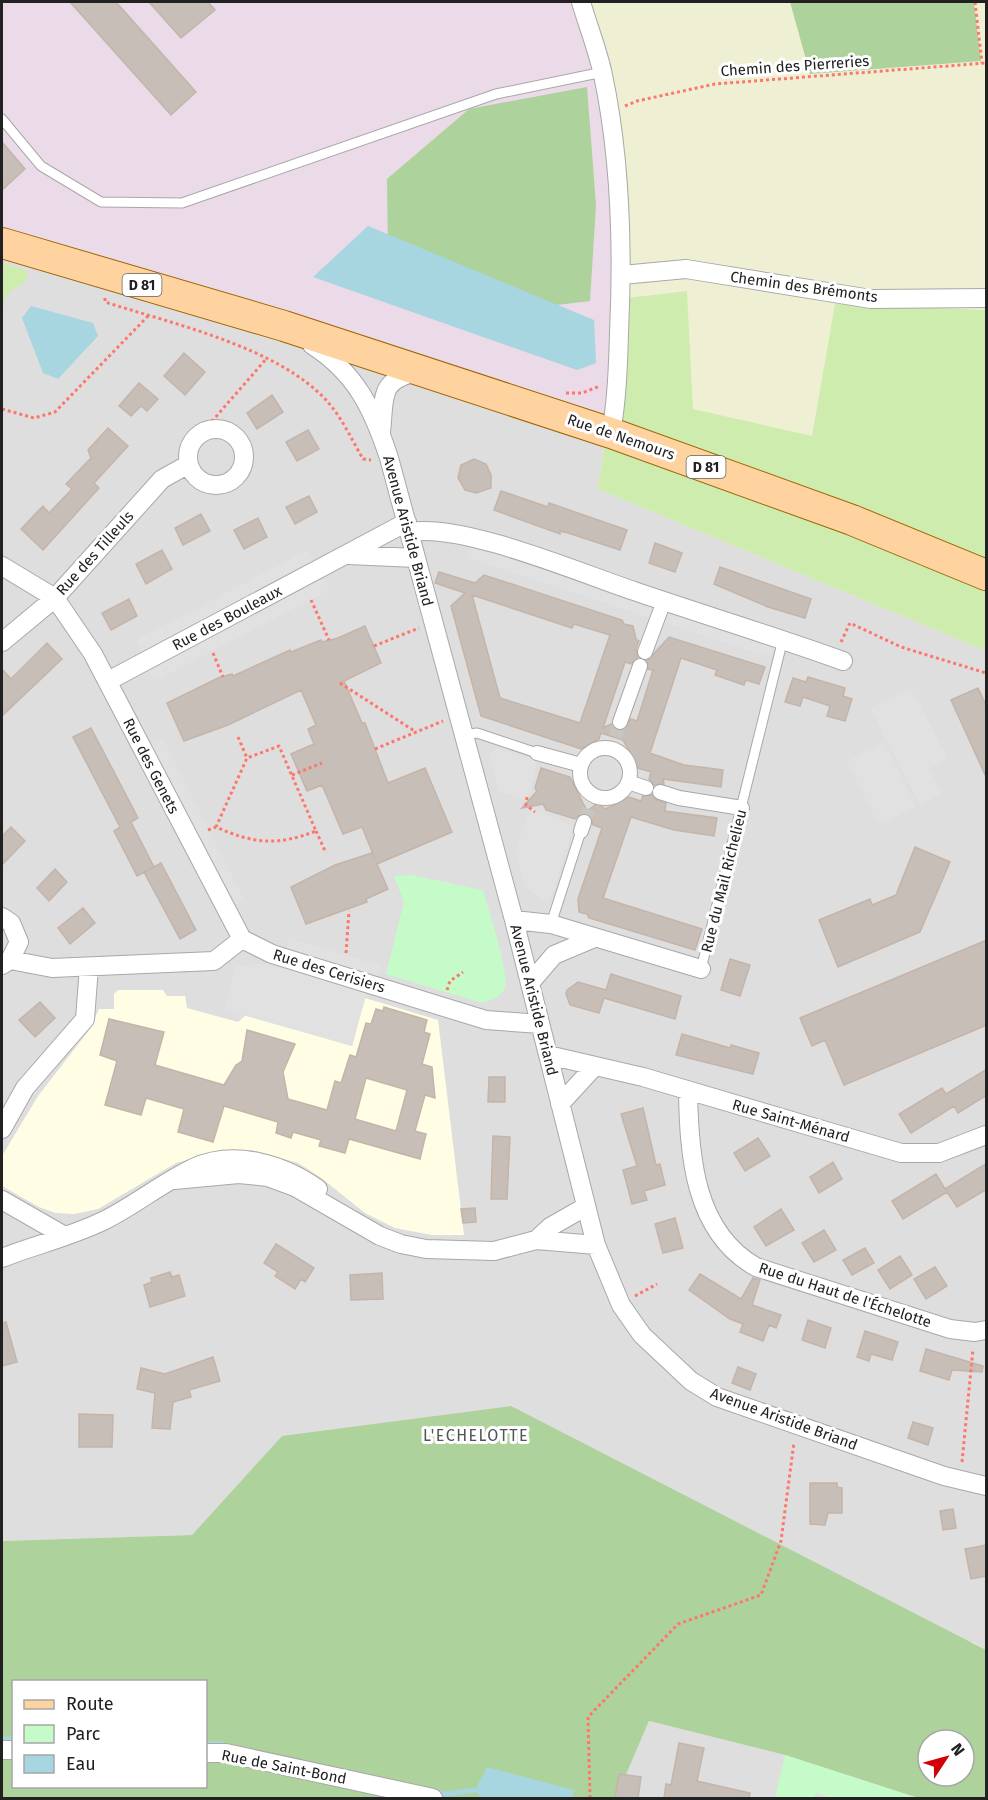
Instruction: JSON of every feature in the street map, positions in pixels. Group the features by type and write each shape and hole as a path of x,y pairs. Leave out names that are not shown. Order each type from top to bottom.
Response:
{"main road":[{"name":"Rue de Nemours","path":"2,243 284,326 359,366 420,371 611,433 852,520 987,575"}],"street":[{"path":"581,2 603,72 610,113 620,218 622,275 618,392 611,433"},
{"name":"Chemin des Brémonts","path":"622,275 686,269 871,299 987,298"},
{"path":"359,366 386,389"},
{"name":"Avenue Aristide Briand","path":"359,366 381,432 408,527 514,920 585,1207 596,1245 621,1305 642,1335 691,1381 717,1396 796,1426 960,1480 987,1486"},
{"path":"381,432 386,389 398,376 420,371"},
{"path":"220,430 231,434 243,450 244,461 240,472 223,484 202,481 194,474 189,464 192,443 200,435 220,430"},
{"name":"Rue des Tilleuls","path":"2,642 55,598 162,479 189,464"},
{"path":"408,527 446,532 518,552 839,659"},
{"name":"Rue des Bouleaux","path":"108,681 346,555 408,527"},
{"path":"346,555 416,558"},
{"path":"2,566 55,598"},
{"name":"Rue des Genets","path":"55,598 93,654 108,681 242,939"},
{"path":"645,652 664,601"},
{"path":"620,722 640,666"},
{"path":"613,743 628,765 628,782 618,794 592,801 581,779 581,765 590,753 613,743"},
{"path":"537,753 581,765"},
{"path":"628,782 646,788"},
{"path":"660,792 679,798 742,808"},
{"path":"2,916 17,932 19,942 6,963 52,968 214,961 242,939"},
{"name":"Rue du Mail Richelieu","path":"514,920 551,924 592,939 701,969"},
{"name":"Rue des Cerisiers","path":"242,939 272,954 486,1020 540,1024"},
{"path":"530,983 554,955 592,939"},
{"path":"2,1130 25,1088 85,1019 89,967"},
{"name":"Rue Saint-Ménard","path":"548,1055 688,1091 901,1153 939,1153 987,1135"},
{"path":"560,1104 595,1066"},
{"name":"Rue du Haut de l'Échelotte","path":"688,1091 691,1155 706,1210 717,1233 739,1257 756,1267 950,1329 981,1331"},
{"path":"2,1257 105,1220 174,1180 239,1174 268,1177 295,1187 380,1236 401,1244 426,1249 494,1251 536,1240 596,1245"},
{"path":"2,1200 63,1235"},
{"path":"536,1240 550,1227 585,1207"},
{"name":"Rue de Saint-Bond","path":"207,1753 226,1753 433,1798"}],"lane":[{"path":"2,119 41,166 101,202 182,203 495,94 603,72"},
{"name":"Rue du Mail Richelieu","path":"701,969 783,639"},
{"path":"463,735 477,733 537,753"},
{"path":"551,924 583,827"}],"path":[{"path":"975,2 984,63"},
{"name":"Chemin des Pierreries","path":"610,113 637,101 715,84 984,63"},
{"path":"107,291 105,302 267,358 301,377 328,401 363,459 380,460"},
{"path":"2,409 34,418 55,412 148,316"},
{"path":"200,435 267,358"},
{"path":"311,600 329,640"},
{"path":"839,659 850,623 901,647 987,673"},
{"path":"374,646 420,627"},
{"path":"213,653 223,678"},
{"path":"340,683 416,732"},
{"path":"375,749 445,720"},
{"path":"238,737 247,758"},
{"path":"216,827 247,758 279,746 326,853"},
{"path":"292,775 322,763"},
{"path":"526,797 526,805 535,812"},
{"path":"208,830 216,827 243,839 267,843 296,839 316,831"},
{"path":"346,953 349,910"},
{"path":"446,995 450,981 463,972"},
{"path":"621,1305 657,1284"},
{"path":"960,1480 981,1331"},
{"path":"590,1798 588,1717 678,1624 761,1595 781,1541 796,1426"}],"shaded area":[{"path":"2,2 579,2 616,135 608,421 2,231"},
{"path":"579,2 790,2 811,74 981,61 974,2 986,2 986,310 835,304 812,436 692,409 687,291 627,298 616,135"},
{"path":"2,231 608,421 598,489 986,651 986,1650 974,1643 282,1436 192,1535 2,1541"},
{"path":"472,544 776,637 770,657 468,558"},
{"path":"308,550 315,563 143,653 136,640"},
{"path":"322,576 329,590 155,681 147,667"},
{"path":"911,689 948,758 929,768 942,793 920,805 870,708"},
{"path":"163,739 244,900 224,910 142,749"},
{"path":"884,742 916,806 879,825 847,761"},
{"path":"496,748 537,761 528,801 499,791 489,755"},
{"path":"532,808 574,826 549,903 525,887 515,849"},
{"path":"289,938 381,966 375,985 283,958"},
{"path":"274,963 367,992 352,1046 225,1010 236,966"},
{"path":"118,990 163,990 167,996 185,996 187,1008 238,1022 246,1015 352,1046 365,998 438,1020 464,1235 432,1235 395,1228 365,1213 320,1177 298,1163 252,1150 228,1150 176,1163 98,1209 74,1214 56,1213 39,1207 2,1186 2,1156 38,1096 90,1029 99,1009 114,1009 114,994"},
{"path":"649,1721 785,1755 918,1798 616,1798"}],"green space":[{"path":"790,2 974,2 981,61 810,74"},
{"path":"587,87 596,205 590,301 524,309 388,256 387,179 469,109"},
{"path":"2,263 28,271 26,282 8,295 2,315"},
{"path":"687,291 693,409 812,436 835,304 986,310 986,651 598,489 627,298"},
{"path":"411,875 483,890 504,968 505,987 499,996 482,1003 386,974 404,902 394,876"},
{"path":"511,1406 986,1650 986,1798 918,1798 785,1755 649,1721 616,1798 2,1798 2,1541 192,1535 282,1436"},
{"path":"785,1755 918,1798 832,1798 816,1793 814,1798 775,1798"}],"water":[{"path":"368,226 594,320 596,363 577,370 313,277"},
{"path":"31,306 93,323 98,336 58,379 43,373 22,318"},
{"path":"487,1767 574,1790 572,1798 480,1798 475,1790"}],"building":[{"path":"70,2 116,2 196,92 171,115"},
{"path":"149,2 208,2 215,10 181,38"},
{"path":"2,142 25,169 2,190"},
{"path":"184,353 205,372 185,395 164,376"},
{"path":"139,383 158,399 147,411 141,406 131,416 119,406"},
{"path":"272,395 283,412 257,429 247,413"},
{"path":"108,428 128,446 94,483 99,488 43,550 21,529 43,506 49,513 72,489 66,484 91,458 88,450"},
{"path":"308,430 319,449 297,461 286,442"},
{"path":"474,459 486,464 491,475 491,488 476,493 465,490 458,478 461,465"},
{"path":"501,491 548,507 549,503 627,530 620,550 568,533 560,531 560,534 494,510"},
{"path":"309,496 317,512 295,524 286,507"},
{"path":"201,514 210,531 183,545 175,528"},
{"path":"258,518 267,537 244,549 234,530"},
{"path":"655,543 682,553 675,572 649,563"},
{"path":"162,550 172,569 146,584 136,564"},
{"path":"720,567 811,599 805,618 768,607 714,584"},
{"path":"439,572 475,583 484,575 622,620 624,624 633,626 636,639 639,641 636,649 638,657 631,664 625,662 603,728 611,724 616,730 622,731 631,719 637,721 653,670 648,669 647,661 669,637 765,667 759,684 746,680 744,685 715,675 717,670 681,658 650,753 684,765 723,770 721,787 663,779 664,784 654,785 649,779 651,772 638,768 623,740 601,733 599,739 581,749 481,716 451,606 465,593 435,583","holes":["472,595 572,628 574,624 610,635 580,723 500,698"]},
{"path":"129,599 137,616 111,630 102,613"},
{"path":"365,626 381,663 344,681 362,723 365,723 388,783 425,768 452,832 377,864 388,889 366,899 367,902 306,924 291,887 335,865 372,853 375,859 362,827 343,834 322,785 307,791 291,754 314,744 308,729 316,725 301,690 228,725 184,741 167,703 218,678 232,674 233,676 290,650 291,652 321,640 322,642 338,638"},
{"path":"47,643 62,659 2,716 2,669 11,679"},
{"path":"808,677 845,688 843,696 852,699 845,721 827,716 830,706 803,697 800,706 785,702 793,678 806,682"},
{"path":"978,688 987,707 987,779 951,700"},
{"path":"91,728 138,818 131,822 154,867 137,876 114,831 120,827 73,737"},
{"path":"541,768 570,777 587,811 598,803 605,809 629,797 641,801 643,796 652,795 657,800 666,803 665,811 717,818 714,836 674,830 631,817 603,898 702,929 695,950 589,918 587,914 579,912 578,899 602,828 593,825 591,817 586,813 575,819 546,810 543,804 522,808 537,791 535,788"},
{"path":"11,827 25,841 2,865 2,836"},
{"path":"915,847 950,862 920,932 838,967 819,920 870,899 872,905 896,895"},
{"path":"161,863 196,930 180,939 144,872"},
{"path":"55,869 67,882 49,901 37,888"},
{"path":"83,908 95,923 70,944 58,928"},
{"path":"987,940 987,1025 844,1085 825,1040 812,1046 800,1018"},
{"path":"730,959 750,965 740,996 721,990"},
{"path":"611,974 681,996 675,1019 604,998 599,1013 570,1005 567,990 578,982 606,990"},
{"path":"40,1002 55,1018 35,1037 19,1020"},
{"path":"384,1007 427,1020 424,1032 430,1034 422,1064 432,1067 435,1098 425,1095 415,1131 426,1134 420,1159 349,1139 345,1153 319,1146 321,1140 293,1132 291,1138 276,1133 278,1122 224,1106 213,1142 178,1132 184,1109 146,1098 141,1115 105,1105 117,1061 100,1055 109,1019 164,1032 155,1065 224,1085 236,1065 242,1061 247,1030 295,1044 283,1072 288,1099 327,1110 335,1081 341,1083 350,1055 356,1057 366,1023 371,1024 376,1009 383,1011","holes":["366,1078 407,1090 396,1131 355,1119"]},
{"path":"682,1034 730,1048 731,1045 759,1053 753,1074 676,1055"},
{"path":"987,1069 987,1095 958,1113 954,1106 911,1133 899,1114 942,1088 946,1094"},
{"path":"489,1077 505,1077 505,1102 488,1102"},
{"path":"643,1108 656,1165 660,1164 665,1185 644,1191 647,1200 632,1204 623,1170 637,1166 621,1114"},
{"path":"493,1136 510,1137 507,1199 491,1199"},
{"path":"758,1138 770,1156 745,1171 734,1153"},
{"path":"833,1162 842,1179 819,1193 810,1177"},
{"path":"987,1163 987,1189 957,1207 947,1192 903,1219 892,1201 936,1174 945,1189"},
{"path":"475,1208 476,1222 463,1223 461,1209"},
{"path":"781,1209 794,1230 766,1246 754,1227"},
{"path":"675,1218 683,1248 663,1253 655,1224"},
{"path":"824,1230 836,1250 814,1262 802,1243"},
{"path":"276,1244 314,1268 305,1282 301,1279 295,1289 275,1276 278,1272 264,1263"},
{"path":"865,1248 874,1263 852,1275 843,1260"},
{"path":"900,1256 912,1275 890,1289 878,1270"},
{"path":"935,1267 947,1286 926,1299 914,1279"},
{"path":"170,1272 172,1277 179,1275 185,1296 150,1307 144,1285 152,1282 151,1278"},
{"path":"382,1273 383,1299 351,1300 350,1275"},
{"path":"700,1274 741,1299 753,1278 760,1280 752,1305 781,1315 776,1328 769,1325 763,1341 740,1332 743,1324 730,1319 689,1290"},
{"path":"808,1320 831,1328 825,1348 802,1340"},
{"path":"6,1322 17,1362 2,1366 2,1323"},
{"path":"865,1331 898,1342 892,1360 871,1354 869,1361 857,1357"},
{"path":"926,1349 983,1366 982,1372 952,1370 949,1380 920,1371"},
{"path":"213,1357 220,1381 189,1390 191,1397 173,1402 170,1429 152,1428 155,1393 137,1389 141,1368 165,1374"},
{"path":"738,1367 756,1374 750,1390 732,1383"},
{"path":"79,1414 113,1415 112,1447 79,1447"},
{"path":"913,1422 933,1428 928,1445 908,1438"},
{"path":"810,1483 837,1483 837,1487 842,1488 842,1513 828,1513 825,1525 810,1524"},
{"path":"953,1509 956,1528 943,1530 940,1511"},
{"path":"987,1545 987,1576 971,1579 965,1549"},
{"path":"679,1743 704,1748 697,1781 750,1793 749,1798 664,1798 666,1784 671,1785"},
{"path":"619,1774 641,1777 638,1798 615,1798"}],"waterway":[{"path":"2,1739 12,1739"},
{"path":"207,1744 222,1744"},
{"path":"433,1791 446,1794 475,1790"}],"tunnel":[{"path":"615,737 620,722"},
{"path":"584,822 589,808"}],"district":[{"name":"L'ECHELOTTE","path":"476,1435"}]}
